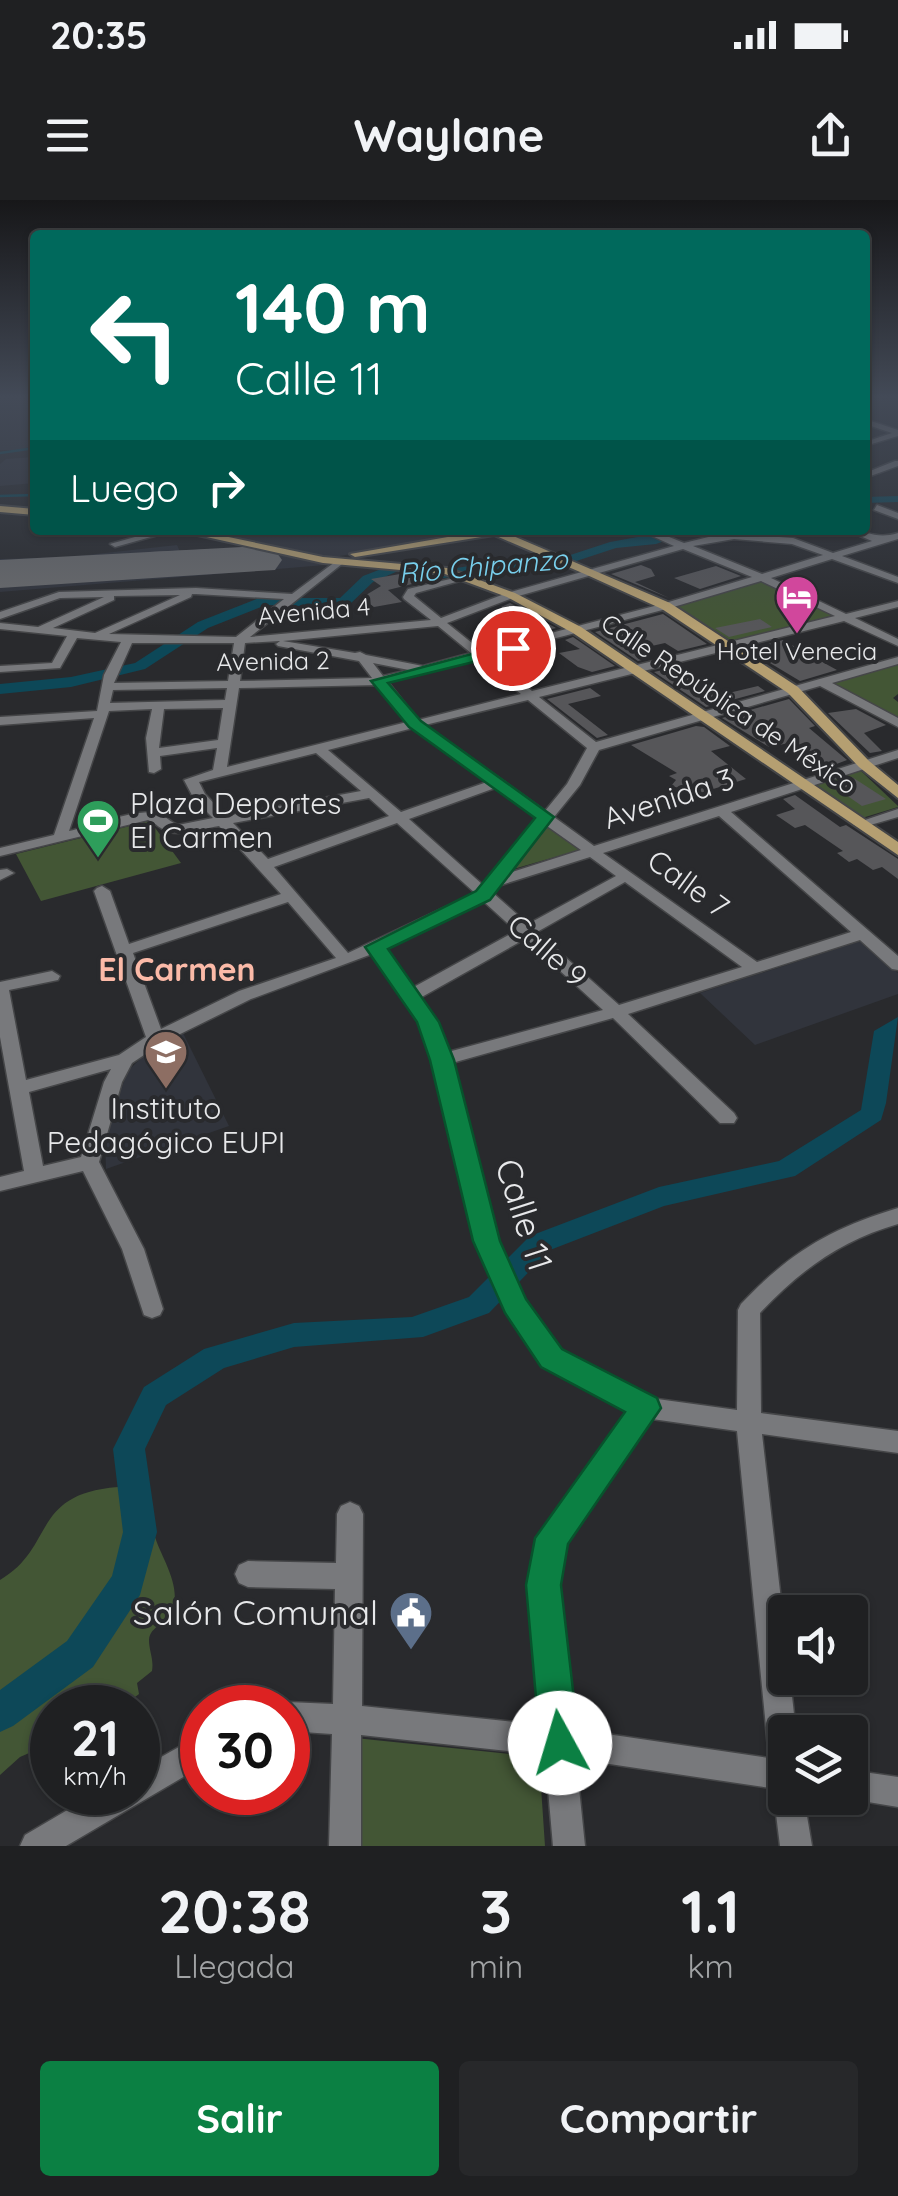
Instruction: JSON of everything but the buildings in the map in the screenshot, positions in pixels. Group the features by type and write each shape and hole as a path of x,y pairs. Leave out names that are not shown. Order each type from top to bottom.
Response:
{"main road":[{"path":"0,509 30,512"},
{"name":"Calle República de México","path":"204,535 322,560 456,574 511,595 577,630 898,850"},
{"path":"322,560 476,535"},
{"path":"502,535 666,606 729,646 794,690 864,764 898,793"}],"street":[{"path":"877,508 898,516"},
{"path":"115,544 151,535"},
{"path":"656,535 758,576 898,643"},
{"name":"Avenida 4","path":"0,626 72,637 257,640 438,622 676,544 723,535"},
{"name":"Avenida 4","path":"748,535 793,541 898,580"},
{"path":"865,535 898,548"},
{"name":"Avenida 2","path":"110,677 231,684 378,681 666,606 898,536"},
{"path":"220,771 240,639 339,562"},
{"path":"456,574 412,591 408,597 594,747"},
{"path":"0,616 58,595 196,591 293,600"},
{"path":"92,638 196,591"},
{"path":"38,631 120,593"},
{"path":"346,960 265,864 191,786 195,777 898,604"},
{"path":"0,670 56,666 72,637"},
{"path":"60,837 103,711 110,677 128,640"},
{"path":"257,640 360,655 427,670"},
{"name":"Calle 7","path":"360,655 415,724 754,968"},
{"path":"489,889 573,784 594,747 898,660"},
{"path":"822,682 898,723"},
{"path":"0,721 160,706 228,704"},
{"path":"154,769 152,753 160,706"},
{"path":"152,753 224,743"},
{"name":"Calle 9","path":"318,748 489,889 528,934 727,1118"},
{"name":"Avenida 3","path":"20,1088 125,1059 156,1039 245,995 376,947 489,889 898,754"},
{"path":"265,864 496,782"},
{"path":"0,852 148,816 159,818 169,828 191,827 372,792"},
{"path":"722,810 898,965"},
{"path":"860,824 898,813"},
{"path":"412,995 528,934 626,876"},
{"path":"102,891 156,1039"},
{"path":"124,951 290,896"},
{"path":"442,1060 616,1012 862,934"},
{"name":"Calle 11","path":"376,947 428,1022 442,1060 486,1241 515,1305 551,1358 646,1408 748,1425 898,1442"},
{"path":"34,1175 0,988 52,976"},
{"path":"125,1059 113,1082 89,1162 133,1250 152,1309"},
{"path":"0,1184 89,1162"},
{"path":"779,1715 748,1425 749,1310 784,1271 843,1232 898,1218"},
{"path":"569,1846 544,1585 552,1538 646,1408"},
{"path":"345,1846 350,1718 350,1514"},
{"path":"248,1574 350,1576"},
{"path":"310,1717 350,1718 560,1743 768,1774"},
{"path":"868,1788 898,1792"},
{"path":"36,1846 89,1815"},
{"path":"791,1815 796,1846"}],"shaded area":[{"path":"0,475 30,475 30,483 0,486"},
{"path":"223,535 429,535 435,539 329,558"},
{"path":"177,545 181,554 257,549 325,565 0,592 0,559 69,557"},
{"path":"861,941 898,973 898,994 755,1045 700,993"},
{"name":"Instituto Pedagógico EUPI","path":"182,1031 229,1126 106,1169 105,1139 127,1072 148,1051"}],"green space":[{"path":"758,579 835,617 733,642 676,606"},
{"path":"898,663 898,694 893,698 898,702 898,719 831,683"},
{"path":"861,771 898,807 862,818 813,786"},
{"name":"Plaza Deportes El Carmen","path":"150,821 181,863 41,901 16,854"},
{"path":"548,826 583,849 510,870"},
{"path":"118,1487 147,1503 174,1590 173,1610 150,1635 152,1671 137,1685 30,1685 30,1753 0,1775 0,1580 30,1553 57,1511 70,1500"},
{"path":"355,1738 539,1757 545,1846 352,1846"}],"waterway":[{"path":"0,496 30,495"},
{"name":"Río Chipanzo","path":"870,500 898,499"},
{"name":"Río Chipanzo","path":"0,689 71,682 140,666 203,625 264,601 345,601 368,579 397,567 444,574 494,566 552,565 614,545 672,535"},
{"path":"0,1713 80,1654 128,1583 140,1532 129,1449 155,1396 215,1358 294,1335 413,1329 479,1305 540,1243 659,1197 786,1169 872,1114 885,1031 898,1024"}],"taxiway":[{"path":"150,566 150,557 218,554 217,563"}],"runway":[{"path":"0,574 259,560"}],"place":[{"name":"Hotel Venecia","path":"797,635"},
{"name":"Plaza Deportes El Carmen","path":"98,859"},
{"name":"Instituto Pedagógico EUPI","path":"166,1090"},
{"name":"Salón Comunal","path":"411,1651"}],"district":[{"name":"El Carmen","path":"177,970"}],"route":[{"path":"513,648 378,681 415,724 545,817 483,896 376,947 428,1022 442,1060 486,1241 515,1305 551,1358 646,1408 552,1538 544,1585 560,1743"}]}
